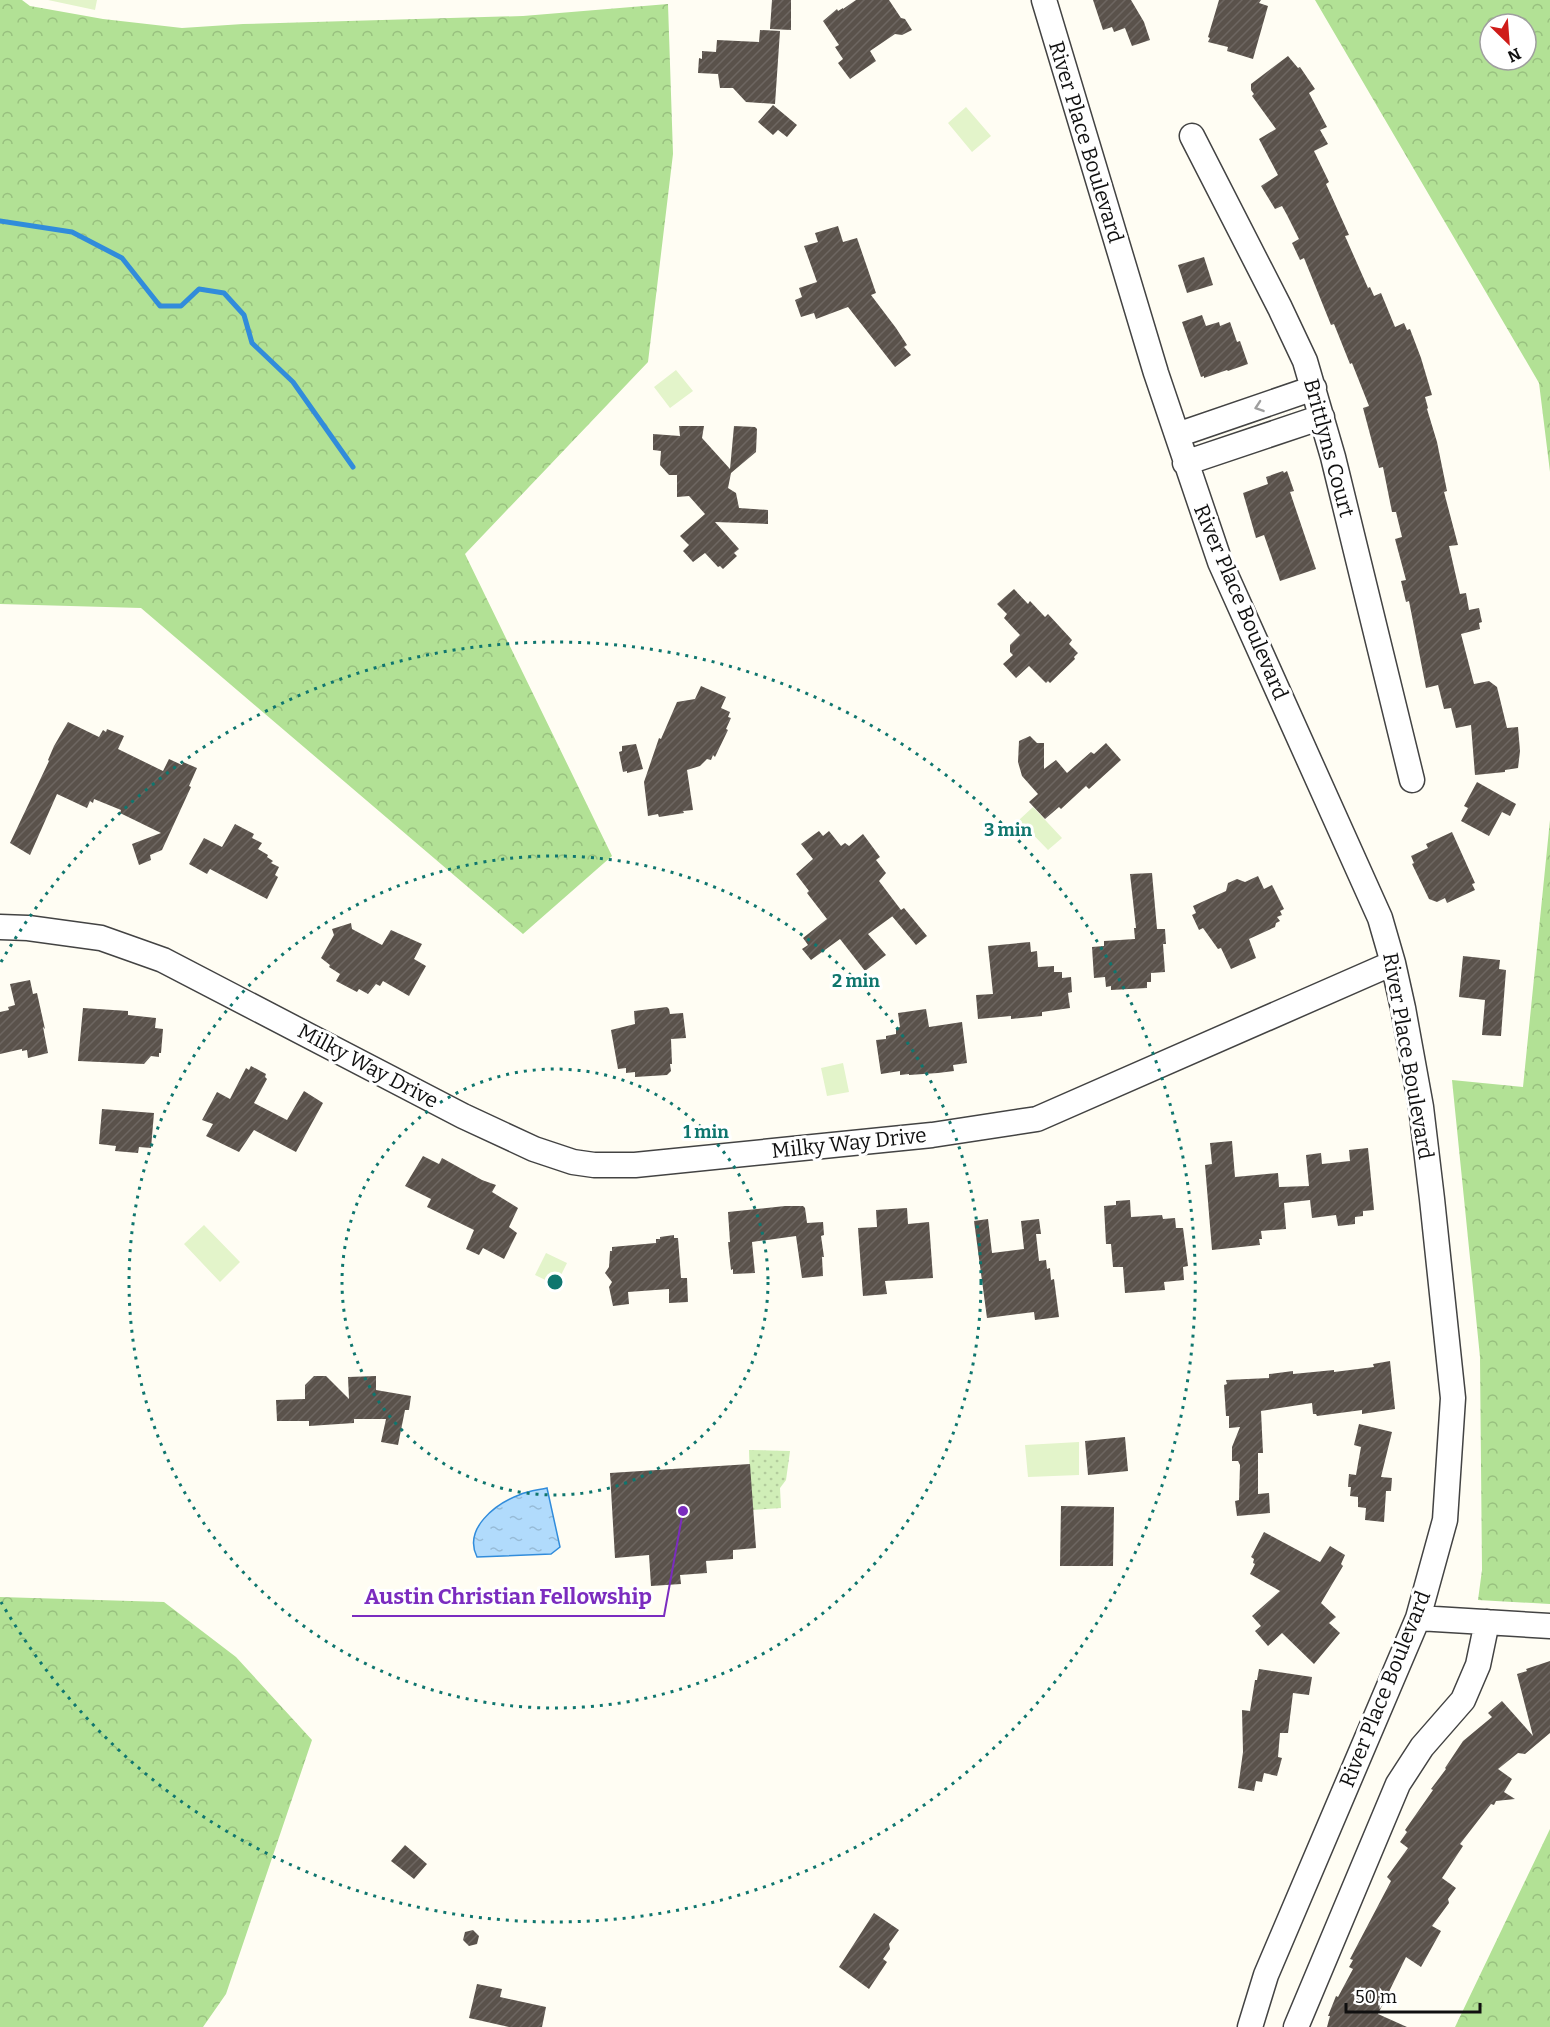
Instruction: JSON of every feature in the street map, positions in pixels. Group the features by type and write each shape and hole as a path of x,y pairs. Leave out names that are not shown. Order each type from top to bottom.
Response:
{"street":[{"name":"River Place Boulevard","path":"1044,0 1052,35 1086,137 1156,373 1220,562 1380,918 1394,963 1421,1107 1453,1398 1445,1520 1418,1618 1266,1975 1250,2027"},
{"name":"Brittlyns Court","path":"1192,136 1280,308 1305,361 1314,387 1412,780"},
{"path":"1177,435 1314,387"},
{"path":"1185,463 1322,417"},
{"name":"Milky Way Drive","path":"0,927 28,928 101,938 163,960 463,1116 534,1149 573,1162 594,1165 635,1165 932,1135 1037,1119 1394,963"},
{"path":"1418,1618 1550,1626"},
{"path":"1296,2027 1398,1784 1422,1747 1463,1700 1478,1665 1487,1622"}],"green space":[{"path":"0,0 22,0 30,6 103,19 182,28 243,24 523,16 668,4 673,154 648,362 465,554 612,856 523,934 141,608 0,604"},
{"path":"48,0 97,0 95,10"},
{"path":"1315,0 1550,0 1550,472 1539,383"},
{"path":"966,107 991,136 972,152 948,123"},
{"path":"676,370 693,391 670,408 654,387"},
{"path":"1033,807 1062,838 1048,850 1019,820"},
{"path":"1550,820 1550,1604 1478,1600 1482,1570 1480,1357 1452,1080 1523,1087"},
{"path":"843,1063 849,1092 827,1096 821,1068"},
{"path":"204,1225 240,1262 220,1282 184,1244"},
{"path":"546,1253 567,1263 556,1285 535,1275"},
{"path":"1079,1442 1079,1475 1028,1477 1025,1445"},
{"path":"749,1450 790,1451 786,1480 780,1488 781,1508 751,1510"},
{"path":"0,1597 164,1602 236,1657 312,1740 226,1994 203,2027 0,2027"},
{"path":"1550,1829 1550,2027 1455,2027"}],"water":[{"path":"547,1488 560,1547 551,1554 477,1557 474,1537 478,1527 491,1511 522,1494"}],"building":[{"path":"772,0 791,0 791,30 770,29"},
{"path":"856,0 889,0 912,30 902,35 895,34 870,51 876,61 850,79 838,63 843,59 835,47 839,45 823,21 837,9 838,11 843,9"},
{"path":"1093,0 1131,0 1144,22 1150,40 1132,46 1125,28 1114,32 1112,27 1103,30"},
{"path":"1219,0 1261,0 1259,3 1268,6 1253,59 1227,51 1228,47 1208,42"},
{"path":"760,30 780,31 775,104 746,102 733,88 720,88 718,74 698,73 702,51 716,52 717,40 759,42"},
{"path":"1288,56 1298,68 1300,67 1315,89 1309,93 1327,127 1320,130 1328,144 1314,151 1329,182 1326,184 1349,235 1345,236 1368,288 1370,287 1374,296 1381,293 1395,327 1404,323 1407,330 1410,329 1421,358 1432,395 1425,397 1427,409 1437,442 1447,491 1444,492 1458,545 1449,546 1460,594 1466,593 1469,610 1479,608 1482,622 1479,623 1480,629 1461,634 1474,684 1489,681 1497,687 1507,728 1518,727 1520,751 1518,768 1505,770 1505,772 1475,775 1471,725 1456,728 1451,708 1444,709 1438,685 1426,688 1409,601 1406,602 1401,581 1406,580 1395,539 1402,537 1396,512 1392,512 1383,467 1379,468 1363,408 1369,406 1334,324 1331,325 1304,258 1300,260 1292,243 1299,239 1282,206 1275,209 1261,186 1278,175 1259,139 1276,129 1252,96 1254,94 1251,84"},
{"path":"773,105 797,125 787,137 778,130 773,135 758,122"},
{"path":"838,226 843,242 857,238 876,293 871,295 907,345 904,347 911,355 895,367 848,307 816,319 814,313 801,317 795,300 802,297 799,288 817,282 804,246 818,242 815,233"},
{"path":"1204,257 1213,285 1187,293 1178,265"},
{"path":"1202,315 1206,326 1219,322 1220,326 1230,322 1248,364 1201,377 1182,322"},
{"path":"679,426 704,426 702,438 730,469 734,426 757,429 756,452 731,473 728,488 736,493 739,508 768,510 768,524 715,522 739,549 734,553 737,556 723,569 718,567 705,553 693,562 683,551 689,545 680,536 705,514 689,496 677,497 677,475 669,475 660,465 661,451 653,450 653,434 680,436"},
{"path":"1283,471 1284,473 1287,471 1294,491 1290,492 1316,569 1280,581 1264,535 1256,538 1243,493 1268,484 1266,477"},
{"path":"1014,589 1028,604 1030,601 1045,617 1048,614 1072,640 1069,644 1078,653 1075,659 1050,683 1048,681 1046,683 1029,666 1016,678 1003,664 1013,655 1010,652 1010,645 1020,635 1004,618 1007,614 997,604"},
{"path":"701,686 726,697 721,708 730,712 728,717 731,718 726,729 728,730 715,757 713,755 711,760 707,759 700,766 687,770 693,810 659,817 658,814 648,816 644,782 659,738 661,739 677,702 695,699"},
{"path":"68,722 99,737 103,730 106,732 107,729 124,736 118,749 163,771 169,759 197,768 189,786 191,787 162,850 150,855 151,860 139,865 132,844 161,833 120,813 121,810 94,799 93,803 90,801 87,808 57,794 30,855 10,843 54,746"},
{"path":"1030,736 1037,743 1044,743 1044,769 1056,760 1067,773 1091,752 1094,754 1106,743 1121,760 1089,789 1086,786 1061,809 1059,807 1045,819 1029,802 1038,794 1022,776 1018,762 1019,741"},
{"path":"636,744 643,769 623,772 619,752 622,751 622,746"},
{"path":"1477,782 1516,804 1510,816 1502,812 1489,836 1461,821 1468,808 1464,806"},
{"path":"235,824 254,834 252,838 262,843 258,849 268,855 267,857 273,861 271,863 279,867 275,875 278,877 267,899 210,869 207,874 189,864 204,838 222,847"},
{"path":"819,831 823,836 829,831 841,846 845,843 849,846 863,834 880,857 876,860 886,873 879,881 901,910 868,934 886,955 865,971 840,939 811,960 802,949 808,945 803,938 827,919 796,874 813,859 801,844"},
{"path":"1452,832 1475,883 1472,884 1475,890 1447,903 1445,898 1437,902 1429,899 1412,864 1414,863 1411,856 1428,848 1426,844"},
{"path":"1152,873 1157,929 1165,929 1166,944 1163,944 1165,972 1151,973 1151,982 1147,982 1147,988 1111,990 1111,986 1106,987 1105,977 1094,978 1092,947 1104,946 1104,941 1135,939 1134,928 1136,928 1130,874"},
{"path":"1258,876 1264,889 1272,885 1284,909 1280,911 1282,915 1277,917 1280,921 1275,927 1249,939 1256,958 1231,969 1221,948 1218,949 1203,928 1199,930 1192,915 1196,913 1193,906 1226,891 1228,883 1237,879 1245,882"},
{"path":"904,908 927,936 916,945 892,916"},
{"path":"351,923 352,929 382,945 391,930 422,944 414,959 426,966 409,996 383,981 380,986 376,984 368,994 359,989 357,992 336,981 340,974 321,958 334,935 332,929"},
{"path":"1030,942 1031,952 1037,951 1038,967 1054,966 1054,972 1062,972 1062,978 1071,977 1072,992 1068,993 1070,1008 1042,1012 1042,1016 978,1019 976,995 993,994 988,946"},
{"path":"1463,956 1500,960 1499,969 1506,970 1501,1036 1482,1035 1485,1000 1459,997"},
{"path":"30,980 33,994 37,993 48,1053 28,1058 27,1050 22,1051 22,1049 0,1054 0,1012 9,1010 8,1007 15,1005 10,984"},
{"path":"667,1007 670,1014 683,1013 686,1038 671,1039 671,1071 667,1075 635,1077 635,1072 626,1073 626,1068 618,1069 611,1030 635,1024 634,1011"},
{"path":"83,1008 128,1011 128,1015 156,1018 155,1028 163,1029 159,1057 151,1056 144,1064 78,1061"},
{"path":"926,1009 929,1027 962,1022 967,1063 953,1065 954,1071 900,1075 900,1071 881,1074 876,1040 886,1039 886,1036 896,1034 896,1028 900,1027 898,1013"},
{"path":"251,1066 266,1074 267,1079 254,1103 287,1120 304,1091 323,1103 296,1152 254,1130 239,1152 206,1136 213,1124 202,1120 217,1092 230,1099 246,1068 249,1070"},
{"path":"102,1109 154,1113 151,1148 139,1147 138,1153 115,1151 116,1146 99,1144"},
{"path":"1232,1141 1235,1177 1278,1173 1279,1187 1309,1186 1306,1155 1321,1153 1322,1164 1350,1161 1349,1150 1368,1148 1374,1210 1363,1211 1363,1216 1355,1217 1355,1224 1338,1226 1336,1215 1312,1218 1310,1200 1284,1203 1286,1229 1261,1231 1260,1245 1212,1250 1205,1165 1212,1164 1210,1143"},
{"path":"423,1156 439,1164 442,1158 496,1185 492,1192 518,1208 509,1227 517,1233 504,1259 483,1248 479,1255 466,1249 474,1230 427,1207 431,1199 405,1186"},
{"path":"1130,1200 1131,1217 1162,1215 1163,1219 1175,1218 1176,1228 1183,1228 1188,1266 1183,1267 1184,1280 1164,1282 1165,1290 1125,1293 1123,1267 1113,1267 1111,1244 1106,1244 1104,1206 1116,1205 1116,1201"},
{"path":"803,1206 807,1223 823,1222 824,1235 821,1236 824,1257 822,1257 823,1276 802,1278 796,1236 752,1242 755,1273 733,1274 728,1242 730,1242 728,1212"},
{"path":"907,1208 908,1224 929,1222 933,1278 885,1281 887,1294 863,1296 858,1228 877,1227 876,1210"},
{"path":"988,1219 992,1253 1024,1249 1021,1221 1039,1219 1041,1234 1036,1234 1039,1261 1046,1260 1047,1269 1050,1268 1051,1280 1054,1279 1059,1317 1035,1320 1034,1312 987,1318 974,1221"},
{"path":"674,1235 674,1238 678,1238 681,1278 687,1278 688,1302 669,1303 669,1289 628,1292 629,1304 613,1306 609,1287 612,1282 605,1273 609,1267 612,1247 656,1243 656,1239 660,1237"},
{"path":"1390,1361 1395,1409 1362,1414 1362,1410 1317,1416 1313,1414 1312,1403 1261,1411 1263,1453 1258,1453 1258,1494 1269,1493 1270,1513 1237,1516 1235,1501 1239,1500 1240,1465 1238,1461 1232,1461 1232,1447 1240,1427 1229,1428 1224,1385 1227,1384 1226,1380 1269,1378 1269,1374 1293,1371 1293,1374 1334,1370 1334,1372 1374,1367 1373,1364"},
{"path":"314,1376 326,1376 349,1399 348,1377 376,1376 376,1390 411,1396 409,1410 405,1410 398,1445 381,1442 386,1419 354,1419 354,1423 309,1426 309,1421 277,1421 276,1400 305,1399 305,1385"},
{"path":"1359,1424 1392,1432 1381,1477 1392,1478 1391,1491 1386,1491 1384,1522 1365,1520 1366,1508 1358,1507 1358,1497 1350,1496 1349,1474 1356,1475 1361,1447 1354,1445"},
{"path":"1125,1437 1128,1471 1088,1475 1085,1441"},
{"path":"750,1464 756,1548 733,1550 733,1559 706,1561 707,1573 680,1575 681,1584 651,1586 649,1555 615,1558 610,1473"},
{"path":"1061,1506 1114,1507 1113,1566 1060,1566"},
{"path":"1264,1532 1320,1562 1330,1546 1345,1555 1341,1564 1343,1566 1321,1603 1336,1617 1329,1623 1340,1633 1314,1664 1282,1633 1268,1646 1255,1631 1261,1626 1252,1616 1280,1591 1250,1574 1255,1564 1251,1557"},
{"path":"1550,1661 1550,1733 1525,1754 1518,1753 1498,1769 1512,1779 1504,1792 1515,1799 1496,1801 1494,1805 1491,1804 1460,1844 1463,1846 1442,1878 1456,1888 1448,1899 1449,1903 1432,1926 1441,1931 1421,1967 1406,1957 1378,2014 1407,2027 1327,2027 1330,2016 1328,2016 1336,1996 1338,1997 1353,1969 1349,1967 1353,1960 1350,1959 1391,1881 1387,1877 1408,1848 1400,1842 1407,1832 1405,1830 1463,1741 1492,1717 1488,1713 1502,1701 1533,1736 1517,1674"},
{"path":"1259,1669 1312,1677 1309,1695 1293,1693 1288,1733 1280,1733 1278,1757 1282,1758 1277,1776 1264,1773 1262,1782 1256,1781 1254,1791 1238,1788 1243,1752 1242,1710 1250,1711"},
{"path":"405,1845 427,1864 414,1879 391,1861"},
{"path":"874,1913 899,1930 889,1944 890,1949 883,1959 887,1962 869,1989 839,1967"},
{"path":"473,1930 479,1936 477,1944 469,1946 463,1940 465,1932"},
{"path":"477,1984 502,1989 500,1997 546,2007 542,2027 509,2027 469,2018"}],"waterway":[{"path":"0,221 72,232 122,258 160,306 181,306 199,289 224,293 244,315 252,343 293,382 353,467"}],"place":[{"name":"Austin Christian Fellowship","path":"683,1511"}]}
